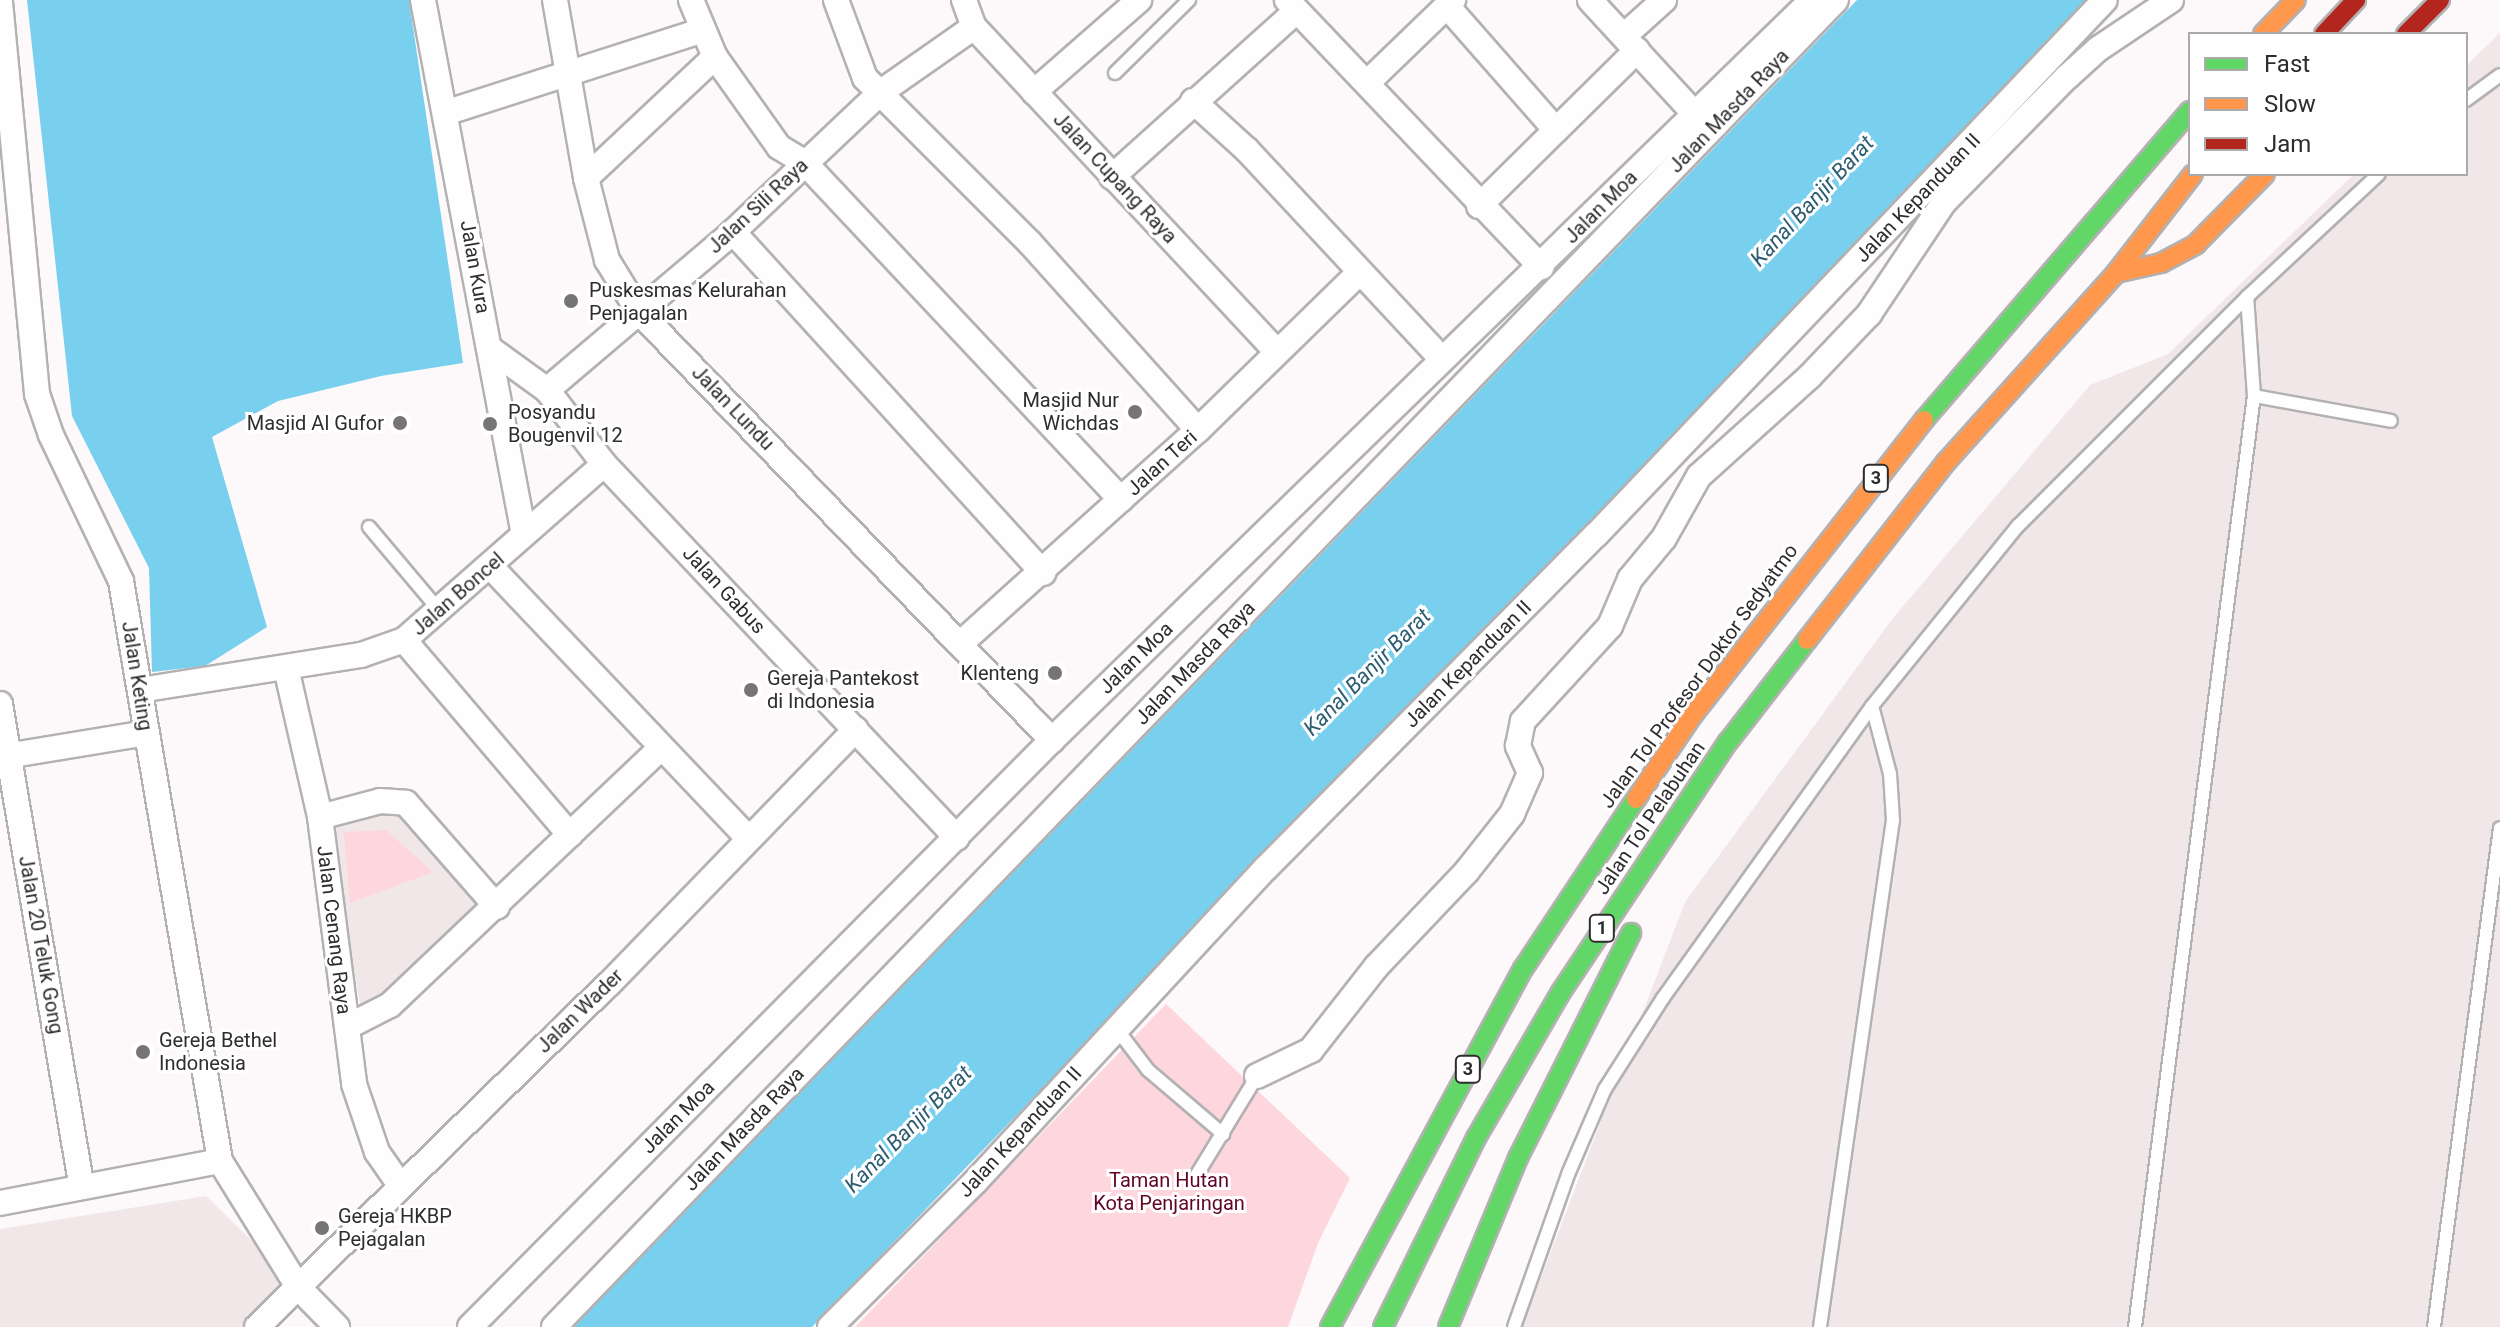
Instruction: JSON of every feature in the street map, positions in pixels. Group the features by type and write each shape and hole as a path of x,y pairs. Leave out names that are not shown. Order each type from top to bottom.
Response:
{"highway":[{"path":"2265,32 2296,0"},
{"path":"2326,32 2356,0"},
{"path":"2408,32 2440,0"},
{"name":"Jalan Tol Profesor Doktor Sedyatmo","path":"1330,1327 1353,1276 1523,969 1692,716 1912,434 2188,113"},
{"name":"3","path":"1781,677 1946,462 2116,273 2191,176"},
{"path":"2116,273 2161,263 2196,244 2263,176"},
{"path":"1674,860 1744,753 1781,677"},
{"name":"Jalan Tol Pelabuhan","path":"1383,1327 1447,1194 1507,1085 1617,904 1728,742 1781,677"},
{"path":"1448,1327 1518,1158 1598,990 1643,912"}],"street":[{"name":"Jalan Kura","path":"423,0 448,112 524,535"},
{"name":"Jalan Lundu","path":"555,0 586,178 607,260 639,312 1052,740"},
{"path":"691,0 715,57 779,147 804,162 1121,500"},
{"path":"836,0 865,78 1030,243 1198,430"},
{"name":"Jalan Cupang Raya","path":"964,0 974,27 1276,351"},
{"path":"1590,0 1695,114"},
{"path":"1479,206 1556,130 1664,0"},
{"name":"Jalan Moa","path":"470,1327 1052,740 1812,0"},
{"name":"Jalan Masda Raya","path":"554,1327 1836,0"},
{"name":"Jalan Kepanduan II","path":"830,1327 975,1182 1116,1028 1727,400 2105,0"},
{"name":"Jalan Kepanduan II","path":"1257,1076 1311,1050 1376,967 1467,871 1512,814 1530,773 1518,746 1523,721 1610,626 1630,579 1664,538 1699,476 1810,376 1869,314 1944,202 2034,111 2098,49 2171,0"},
{"name":"Jalan Keting","path":"0,2 11,249 37,394 51,435 112,553 140,690 220,1161 298,1287 337,1327"},
{"path":"1112,177 1193,101 1289,3 1479,206 1541,267"},
{"path":"1367,83 1450,3 1556,130"},
{"path":"1034,92 1122,5"},
{"name":"Jalan Sili Raya","path":"547,390 733,232 881,92 974,27"},
{"path":"448,112 703,30"},
{"path":"586,178 715,57"},
{"path":"1193,101 1247,150 1358,274 1442,359"},
{"path":"733,232 1043,573"},
{"name":"Jalan Teri","path":"960,644 1043,573 1198,430 1358,274"},
{"name":"Jalan Gabus","path":"489,348 547,390 604,464 957,838"},
{"name":"Jalan Boncel","path":"140,690 361,655 404,640 604,464"},
{"path":"490,566 748,838"},
{"path":"404,640 570,835"},
{"name":"Jalan Cenang Raya","path":"286,668 320,817 347,1027 361,1107 377,1152 400,1185"},
{"name":"Jalan 20 Teluk Gong","path":"0,704 5,756 82,1187"},
{"name":"Jalan Wader","path":"257,1327 608,985 856,729"},
{"path":"5,756 146,733"},
{"path":"347,1027 390,1005 497,907 661,748"},
{"path":"320,817 380,801 406,803 497,907"},
{"path":"0,1203 220,1161"}],"lane":[{"path":"1115,73 1189,0"},
{"path":"2468,99 2500,75"},
{"path":"1514,1327 1569,1172 1605,1089 1663,998 1872,706 2018,526 2247,297 2377,176"},
{"path":"2135,1327 2254,396 2247,297"},
{"path":"2254,396 2391,421"},
{"path":"369,527 439,610"},
{"path":"1820,1327 1893,820 1890,774 1872,706"},
{"path":"2434,1327 2500,828"},
{"path":"1116,1028 1148,1070 1223,1134"},
{"path":"1193,1181 1257,1076"}],"shaded area":[{"path":"2500,33 2500,1327 1522,1327 1685,902 1893,618 2090,385 2168,354 2352,176 2468,176 2468,64"},
{"path":"378,808 406,814 493,910 363,1020 327,824"},
{"path":"206,1196 290,1278 241,1327 0,1327 0,1229"}],"green space":[{"path":"386,830 433,872 350,903 344,832"},
{"name":"Taman Hutan Kota Penjaringan","path":"1166,1004 1350,1178 1318,1243 1288,1327 855,1327"}],"water":[{"path":"27,0 409,0 463,363 381,376 278,401 212,437 267,627 205,666 152,672 149,568 72,416"},
{"name":"Kanal Banjir Barat","path":"1857,0 2094,0 812,1327 574,1327"}],"traffic: fast":[{"path":"1924,420 2188,113"},
{"path":"1383,1327 1476,1138 1561,992 1728,742 1807,640"},
{"path":"1330,1327 1523,969 1636,799"},
{"path":"1448,1327 1518,1158 1631,933"}],"traffic: slow":[{"path":"2265,32 2296,0"},
{"path":"1807,640 1946,462 2116,273 2191,176"},
{"path":"2116,273 2161,263 2196,244 2263,176"},
{"path":"1636,799 1692,716 1924,420"}],"traffic: jam":[{"path":"2326,32 2356,0"},
{"path":"2408,32 2440,0"}],"place":[{"name":"Puskesmas Kelurahan Penjagalan","path":"571,301"},
{"name":"Masjid Nur Wichdas","path":"1135,412"},
{"name":"Masjid Al Gufor","path":"400,423"},
{"name":"Posyandu Bougenvil 12","path":"490,424"},
{"name":"Klenteng","path":"1055,673"},
{"name":"Gereja Pantekost di Indonesia","path":"751,690"},
{"name":"Gereja Bethel Indonesia","path":"143,1052"},
{"name":"Gereja HKBP Pejagalan","path":"322,1228"}]}
